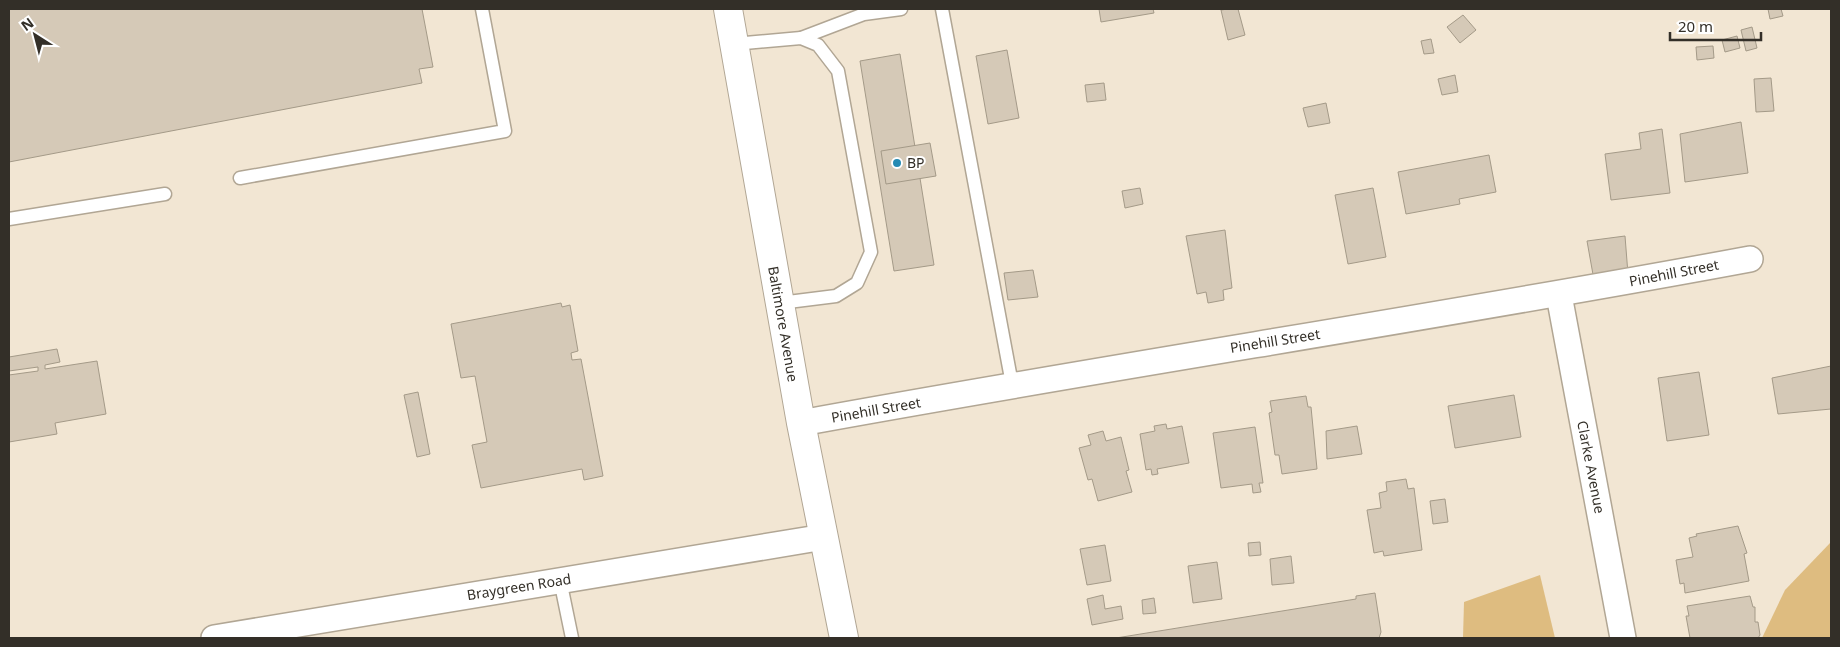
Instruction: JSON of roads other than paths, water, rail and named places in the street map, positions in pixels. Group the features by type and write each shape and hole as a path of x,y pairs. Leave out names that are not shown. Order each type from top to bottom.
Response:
{"main road":[{"name":"Baltimore Avenue","path":"728,9 801,423 844,638"}],"street":[{"name":"Pinehill Street","path":"801,423 1012,384 1559,295 1750,259"},
{"name":"Clarke Avenue","path":"1559,295 1623,638"},
{"name":"Braygreen Road","path":"214,638 304,631 560,580 824,537"}],"lane":[{"path":"240,178 505,131 482,9"},
{"path":"734,44 801,38 863,12 902,9"},
{"path":"942,9 1012,384"},
{"path":"780,303 836,296 856,283 871,252 838,71 818,45 801,38"},
{"path":"9,219 165,194"},
{"path":"560,580 572,638"}],"place":[{"name":"BP","path":"897,163"}]}
